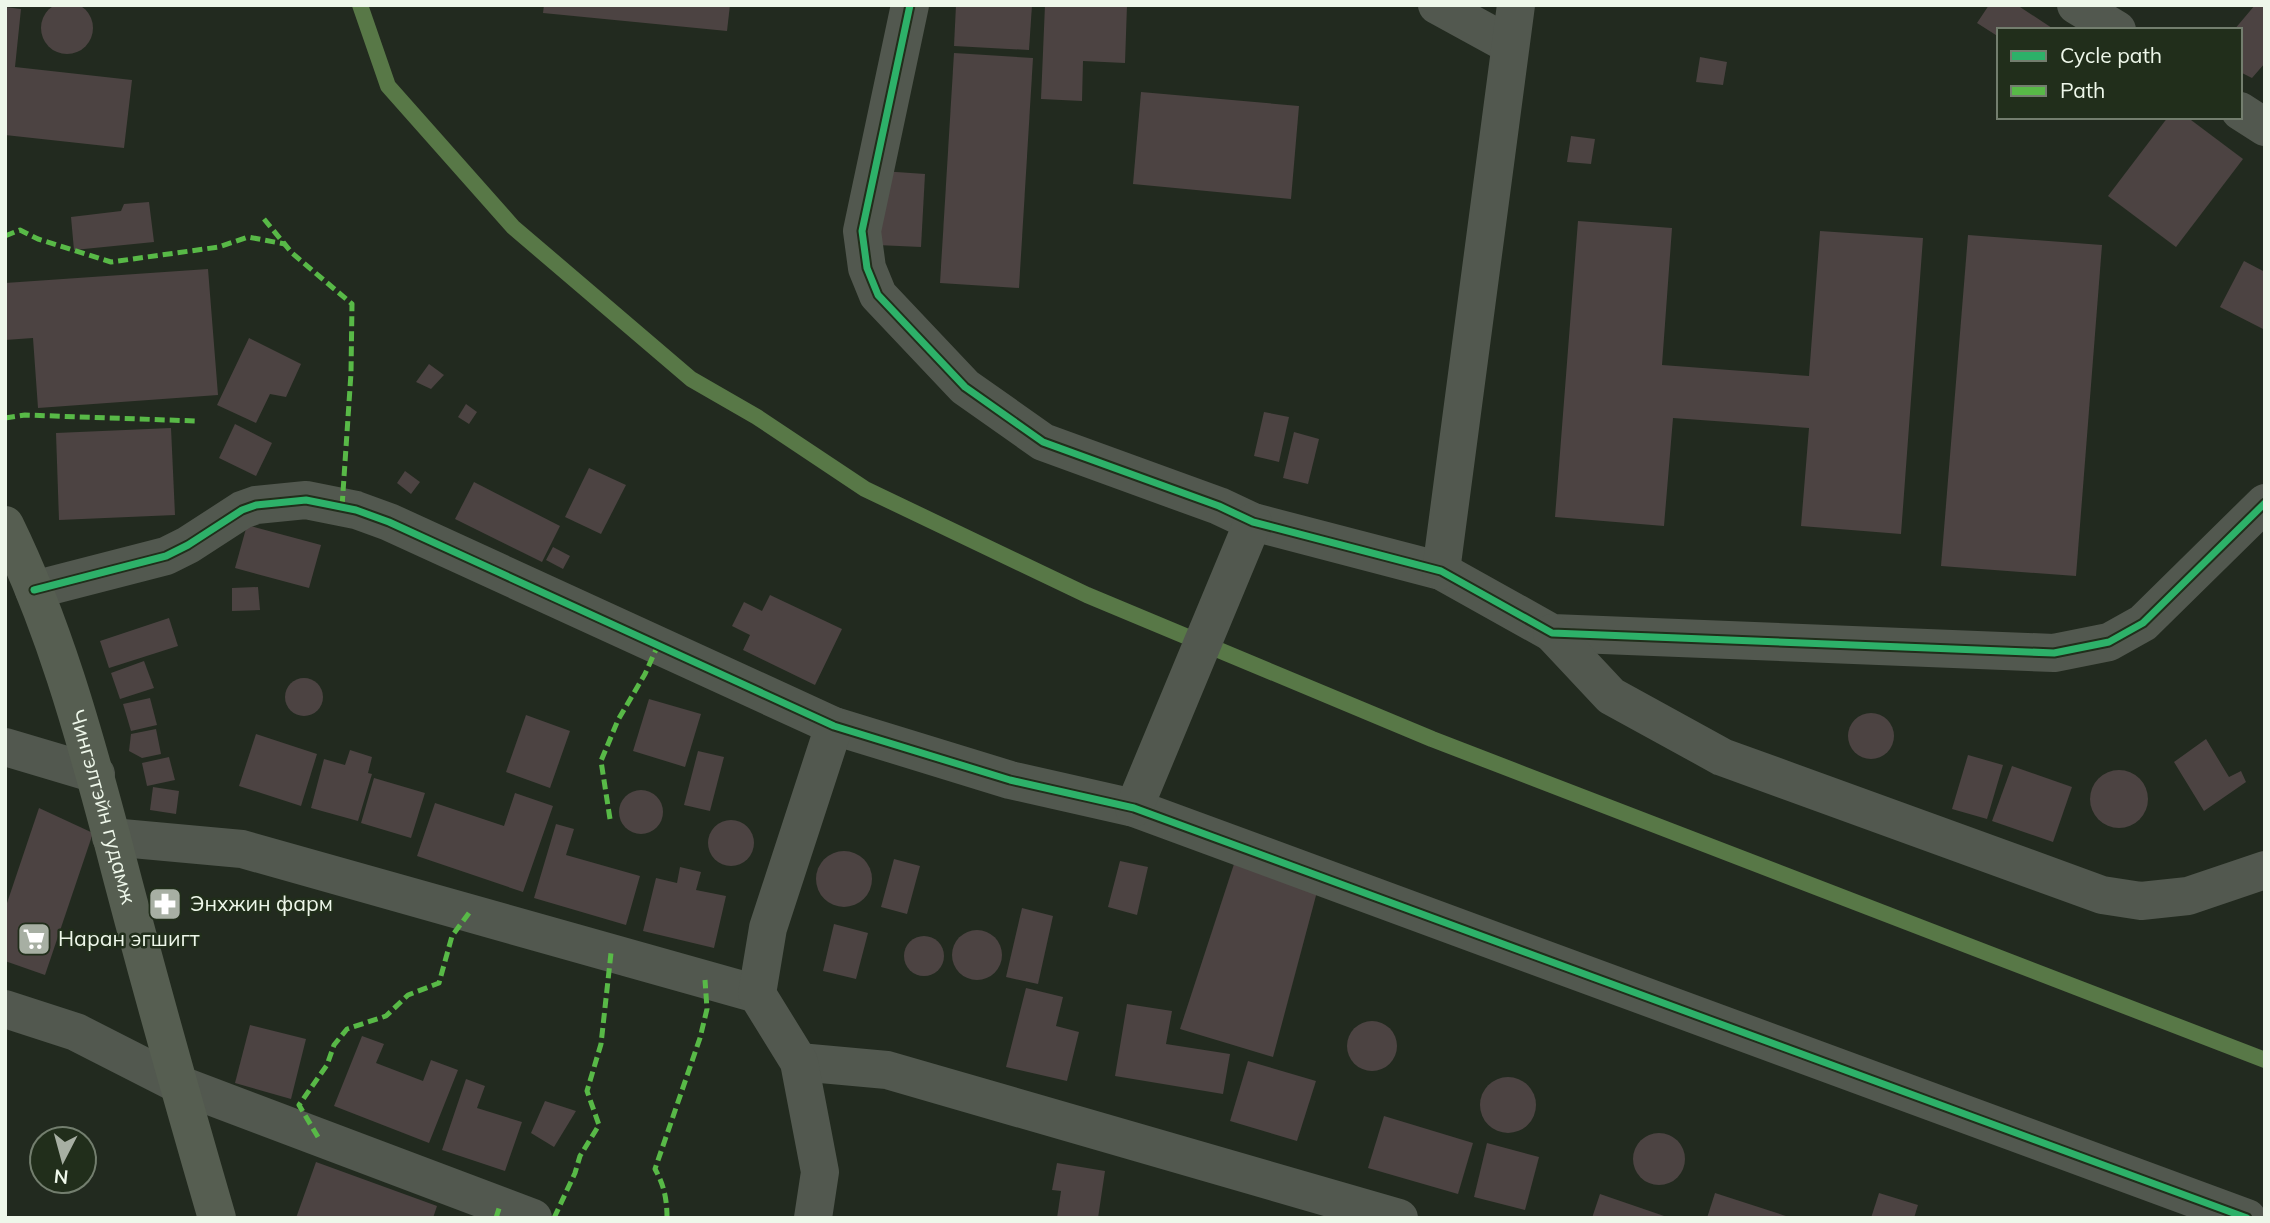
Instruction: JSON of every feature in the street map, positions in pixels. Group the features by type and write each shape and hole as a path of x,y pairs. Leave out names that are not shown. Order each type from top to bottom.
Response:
{"main road":[{"name":"Чингэлтэйн гудамж","path":"5,525 34,590 61,664 96,775 178,1084 217,1218"}],"street":[{"path":"910,5 862,232 867,268 878,295 965,387 1043,442 1219,506 1253,522 1441,571 1552,633 1611,696 1722,757 2102,895 2141,901 2188,896 2265,870"},
{"path":"1437,5 1510,45"},
{"path":"1441,571 1516,5"},
{"path":"2076,5 2113,28"},
{"path":"2242,112 2265,127"},
{"path":"34,590 166,556 242,510 256,505 306,500 356,510 389,522 834,726 1010,780 1133,808 2247,1218"},
{"path":"1552,633 2054,653 2109,642 2143,623 2265,503"},
{"path":"1133,808 1253,522"},
{"path":"813,1218 820,1172 799,1062 757,994 768,928 834,726"},
{"path":"5,747 96,775"},
{"path":"111,837 242,849 757,994"},
{"path":"5,1009 76,1032 178,1084 534,1218"},
{"path":"799,1062 887,1070 1399,1218"}],"building":[{"path":"67,2 77,4 85,10 91,18 91,38 85,46 77,52 67,54 57,52 49,46 43,38 41,28 43,18 49,10 57,4"},
{"path":"544,5 730,5 727,31 543,13"},
{"path":"956,5 1032,5 1029,50 954,46"},
{"path":"1045,5 1127,5 1125,63 1083,61 1082,101 1041,99"},
{"path":"1989,5 2017,5 2052,28 1997,28 1997,36 1977,23"},
{"path":"2255,5 2265,5 2265,63 2252,78 2242,73 2242,28 2236,28"},
{"path":"5,7 21,9 15,67 132,80 124,148 5,135"},
{"path":"954,53 1033,58 1019,288 940,283"},
{"path":"1700,57 1727,62 1723,85 1696,82"},
{"path":"1141,92 1299,106 1291,199 1133,184"},
{"path":"2166,119 2190,119 2243,159 2176,247 2108,196"},
{"path":"1571,136 1595,139 1591,164 1567,162"},
{"path":"882,171 925,174 921,247 877,245"},
{"path":"149,202 154,242 74,250 71,217 121,211 124,204"},
{"path":"1578,221 1672,228 1662,365 1809,376 1820,231 1923,238 1901,534 1801,526 1809,428 1673,418 1664,526 1555,517"},
{"path":"1968,235 2102,245 2076,576 1941,566"},
{"path":"2244,261 2265,272 2265,330 2220,307"},
{"path":"208,269 218,395 38,408 33,338 5,340 5,283"},
{"path":"249,338 301,364 286,397 270,394 256,423 217,405"},
{"path":"429,364 444,375 431,389 416,382"},
{"path":"466,404 477,412 469,424 458,417"},
{"path":"1264,412 1289,417 1279,462 1254,456"},
{"path":"235,424 272,443 256,476 219,458"},
{"path":"171,428 175,515 59,520 56,433"},
{"path":"1294,432 1319,439 1308,484 1283,478"},
{"path":"589,468 626,485 601,534 565,517"},
{"path":"405,471 420,482 411,494 397,483"},
{"path":"474,482 560,526 542,562 455,519"},
{"path":"247,525 321,545 309,588 235,568"},
{"path":"553,547 570,556 563,569 546,560"},
{"path":"258,587 260,610 232,611 232,588"},
{"path":"770,595 842,629 815,685 743,650 750,635 732,626 744,602 762,611"},
{"path":"169,618 178,646 109,668 100,641"},
{"path":"144,661 154,688 120,699 111,673"},
{"path":"304,678 318,683 323,697 318,711 304,716 290,711 285,697 290,683"},
{"path":"150,698 157,725 131,731 123,704"},
{"path":"649,699 701,714 685,767 633,751"},
{"path":"1871,713 1887,720 1894,736 1887,752 1871,759 1855,752 1848,736 1855,720"},
{"path":"526,715 570,731 550,788 506,772"},
{"path":"156,729 161,754 142,758 129,751 131,734"},
{"path":"256,734 317,754 301,806 239,786"},
{"path":"2206,739 2229,777 2241,771 2246,782 2204,811 2174,762"},
{"path":"350,750 372,757 368,773 372,774 358,821 311,808 324,759 345,765"},
{"path":"698,751 724,757 710,811 684,805"},
{"path":"1968,755 2003,765 1987,819 1952,809"},
{"path":"169,757 175,780 147,786 142,763"},
{"path":"2012,766 2072,787 2053,842 1992,821"},
{"path":"2119,770 2135,775 2143,783 2148,799 2143,815 2135,823 2119,828 2103,823 2095,815 2090,799 2095,783 2103,775"},
{"path":"374,778 425,793 411,838 361,823"},
{"path":"153,787 179,791 176,814 150,810"},
{"path":"641,790 656,797 663,812 656,827 641,834 626,827 619,812 626,797"},
{"path":"515,793 553,806 523,892 417,856 435,803 504,826"},
{"path":"39,808 93,833 45,975 5,961 5,909"},
{"path":"731,820 747,827 754,843 747,859 731,866 715,859 708,843 715,827"},
{"path":"556,824 574,829 566,855 640,876 626,925 534,898"},
{"path":"838,851 850,851 860,855 868,863 872,879 868,895 860,903 850,907 838,907 828,903 820,895 816,885 816,873 820,863 828,855"},
{"path":"894,859 920,866 907,914 881,907"},
{"path":"1120,861 1148,867 1137,915 1108,907"},
{"path":"1235,861 1318,888 1273,1057 1180,1029"},
{"path":"680,867 701,872 696,890 726,896 714,948 643,931 656,878 677,883"},
{"path":"1022,908 1053,916 1038,984 1006,977"},
{"path":"834,924 868,933 856,979 823,971"},
{"path":"967,931 987,931 1001,945 1001,965 987,979 967,979 953,965 953,945"},
{"path":"924,936 932,937 938,942 943,948 943,964 938,970 932,975 924,976 916,975 910,970 905,964 904,956 905,948 910,942 916,937"},
{"path":"1026,988 1063,997 1056,1026 1079,1032 1067,1081 1006,1067"},
{"path":"1127,1004 1172,1011 1166,1044 1230,1054 1223,1094 1115,1076"},
{"path":"1372,1021 1390,1028 1397,1046 1390,1064 1372,1071 1354,1064 1347,1046 1354,1028"},
{"path":"250,1025 306,1039 291,1099 235,1083"},
{"path":"362,1036 384,1044 376,1063 423,1081 431,1060 458,1070 429,1143 334,1106"},
{"path":"1248,1061 1316,1081 1297,1141 1230,1121"},
{"path":"1508,1077 1519,1079 1528,1085 1534,1094 1534,1116 1528,1125 1519,1131 1508,1133 1497,1131 1488,1125 1482,1116 1480,1105 1482,1094 1488,1085 1497,1079"},
{"path":"466,1079 485,1086 477,1108 522,1122 505,1171 442,1150"},
{"path":"545,1101 576,1111 554,1147 531,1133"},
{"path":"1384,1116 1473,1143 1458,1194 1368,1168"},
{"path":"1659,1133 1669,1135 1677,1141 1683,1149 1683,1169 1677,1177 1669,1183 1659,1185 1649,1183 1641,1177 1635,1169 1633,1159 1635,1149 1641,1141 1649,1135"},
{"path":"1487,1143 1539,1157 1525,1210 1474,1197"},
{"path":"316,1162 437,1206 433,1218 296,1218"},
{"path":"1057,1163 1105,1171 1098,1218 1057,1218 1061,1191 1052,1190"},
{"path":"1715,1193 1789,1217 1789,1218 1707,1218"},
{"path":"1879,1193 1918,1205 1914,1218 1871,1218"},
{"path":"1600,1194 1667,1217 1667,1218 1592,1218"}],"waterway":[{"path":"360,5 388,86 513,227 691,379 757,417 865,489 1087,595 1432,739 2265,1060"}],"marked path":[{"path":"264,219 292,253 352,304 351,373 342,507"},
{"path":"5,236 20,230 38,239 111,262 219,247 248,237 285,244"},
{"path":"5,418 25,415 196,421"},
{"path":"610,819 601,761 618,720 645,674 658,645"},
{"path":"318,1137 299,1105 327,1065 334,1045 347,1029 386,1016 408,995 439,983 452,936 469,913"},
{"path":"554,1218 580,1156 599,1125 587,1091 601,1044 611,953"},
{"path":"667,1218 664,1192 655,1169 700,1038 707,1009 705,980"},
{"path":"496,1218 500,1205"}],"cycle path":[{"path":"910,5 862,231 867,268 878,295 965,387 1043,442 1219,506 1253,522 1441,571 1552,633 2054,653 2109,642 2143,623 2265,503"},
{"path":"34,590 166,556 242,510 256,505 306,500 356,510 389,522 834,726 1010,780 1134,808 2247,1218"}],"place":[{"name":"Энхжин фарм","path":"165,904"},
{"name":"Наран эгшигт","path":"34,939"}]}
